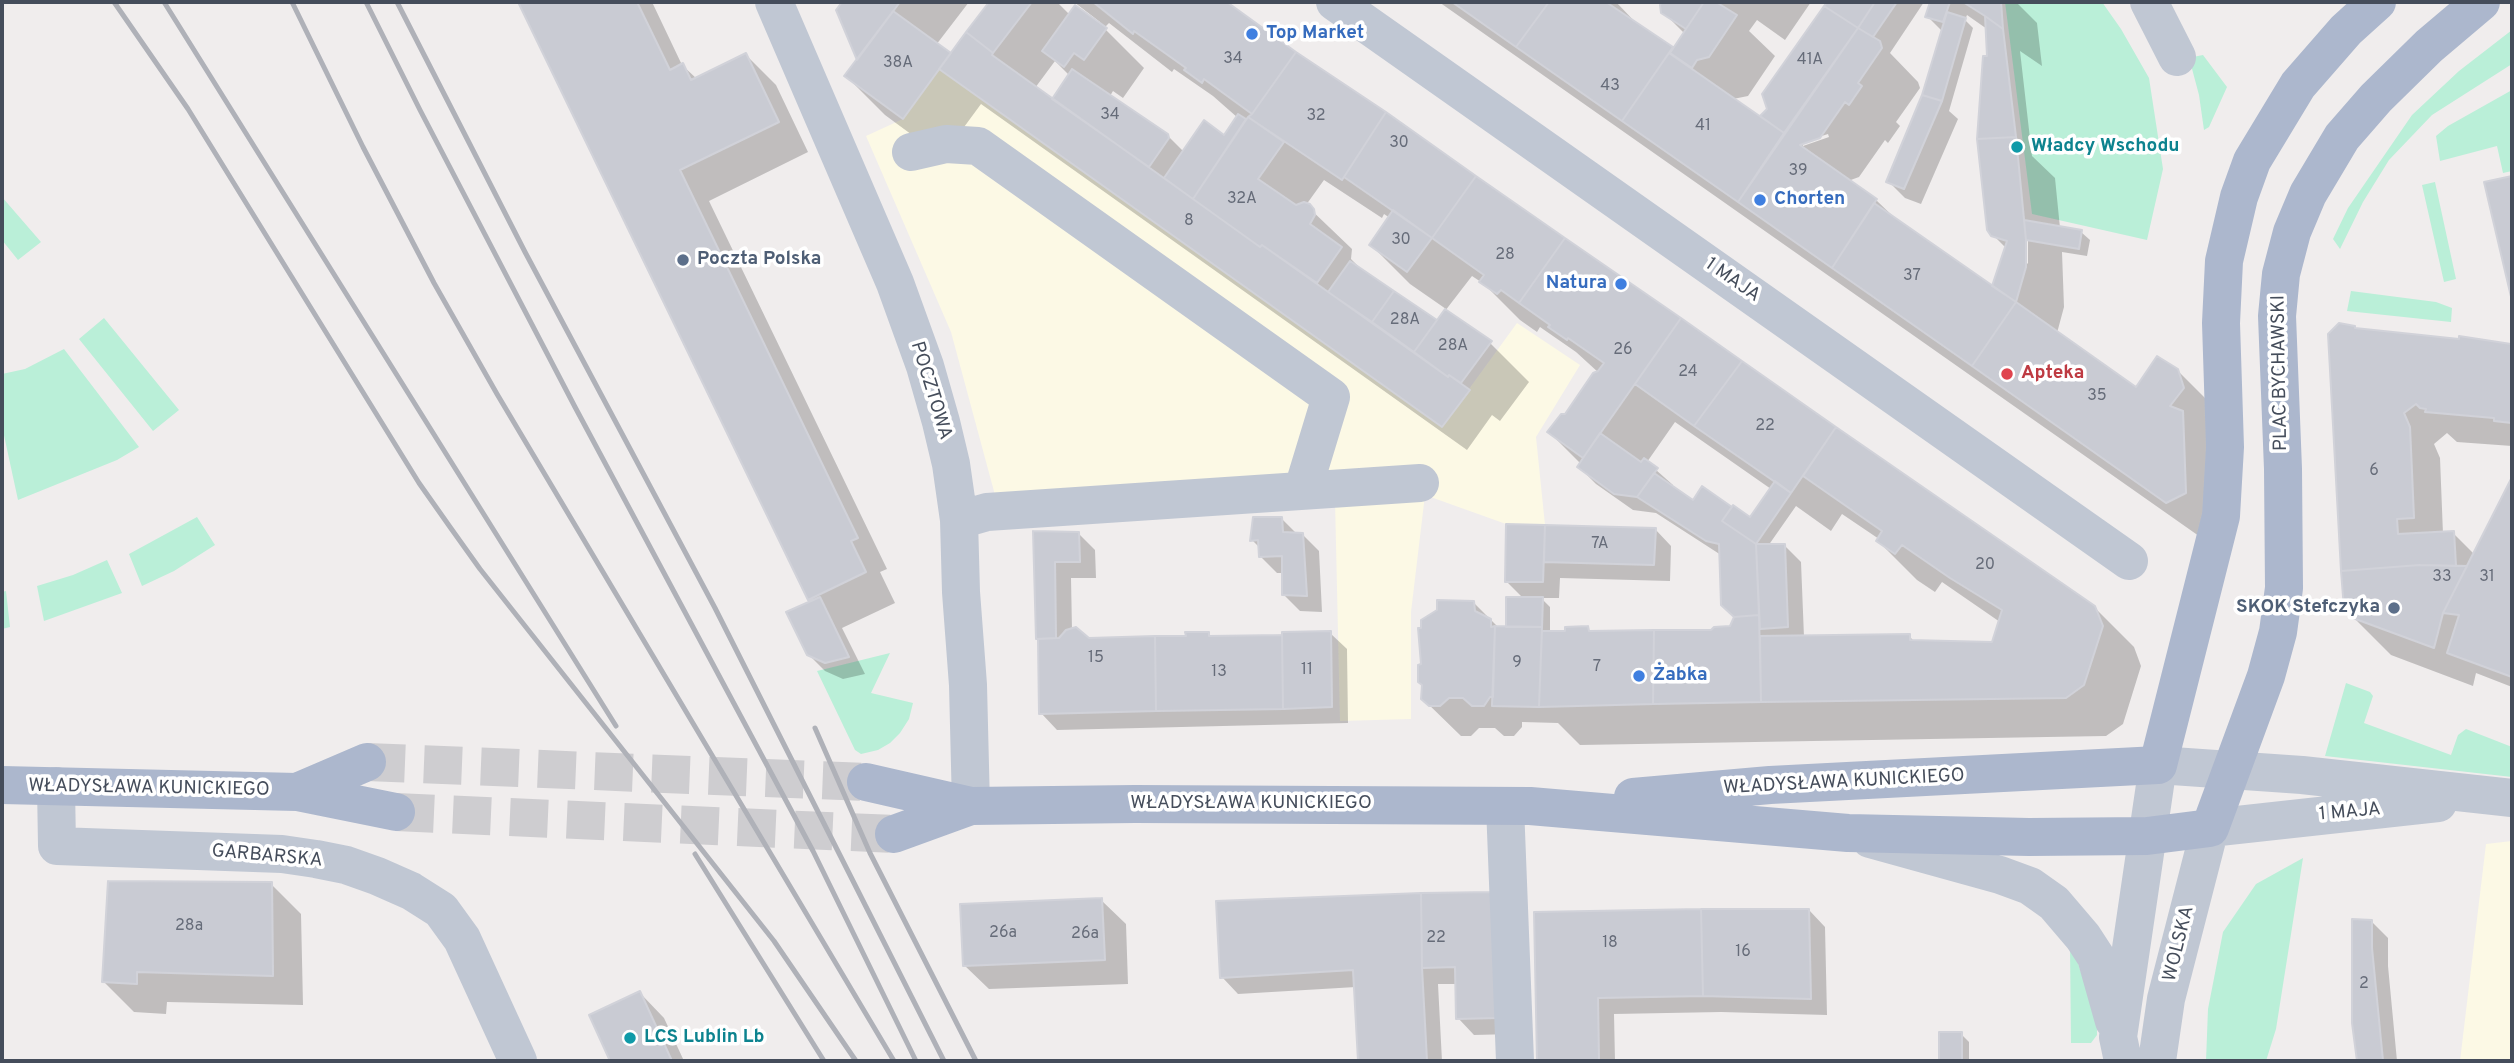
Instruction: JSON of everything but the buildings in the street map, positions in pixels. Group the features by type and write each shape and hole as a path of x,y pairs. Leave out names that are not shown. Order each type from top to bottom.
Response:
{"main road":[{"path":"2158,765 2221,516 2225,447 2221,323 2224,261 2239,197 2252,161 2298,85 2346,30 2376,2"},
{"name":"PLAC BYCHAWSKI","path":"2210,828 2266,676 2278,632 2284,588 2277,316 2281,274 2292,232 2318,174 2342,136 2420,55 2481,2"},
{"name":"WŁADYSŁAWA KUNICKIEGO","path":"297,792 367,762"},
{"name":"WŁADYSŁAWA KUNICKIEGO","path":"1517,806 1770,785 2158,765"},
{"name":"WŁADYSŁAWA KUNICKIEGO","path":"866,782 971,806 1517,806 1848,833 2147,836"},
{"name":"WŁADYSŁAWA KUNICKIEGO","path":"2,785 297,792 396,812"},
{"name":"WŁADYSŁAWA KUNICKIEGO","path":"894,834 971,806"},
{"path":"2147,836 2210,828"}],"street":[{"name":"POCZTOWA","path":"774,2 895,283 925,366 951,464 960,520 971,806"},
{"name":"1 MAJA","path":"1335,2 2129,561"},
{"path":"2149,2 2176,57"},
{"path":"911,152 946,144 978,146 1331,397 1303,489"},
{"path":"960,520 987,512 1420,483"},
{"path":"2121,1049 2158,765 2233,769"},
{"name":"1 MAJA","path":"2233,769 2501,797"},
{"name":"GARBARSKA","path":"56,786 57,846 282,854 316,859 366,872 411,891 441,910 462,939 519,1061"},
{"name":"1 MAJA","path":"2210,828 2501,797"},
{"path":"1515,1061 1517,806"},
{"name":"WOLSKA","path":"2157,1061 2166,999 2210,828"},
{"name":"WŁADYSŁAWA KUNICKIEGO","path":"1848,833 2000,875 2030,886 2054,902 2096,957 2121,1049"}],"shaded area":[{"path":"966,32 993,53 992,55 1260,247 1262,245 1469,389 1517,323 1580,365 1536,437 1545,525 1506,524 1425,495 1411,612 1411,719 1340,721 1335,500 1002,521 951,332 866,136 903,119"},
{"path":"2512,841 2512,1061 2460,1061 2486,844"}],"green space":[{"path":"2005,2 2102,2 2121,29 2149,78 2163,169 2147,240 2032,214"},
{"path":"2512,30 2512,64 2432,115 2389,160 2363,202 2340,249 2333,239 2348,208 2412,115 2459,71"},
{"path":"2203,55 2227,87 2209,127 2204,130 2191,65 2193,57"},
{"path":"2512,90 2512,171 2503,173 2497,146 2440,161 2436,136 2448,126"},
{"path":"2435,182 2456,279 2444,282 2422,185"},
{"path":"2,197 41,242 18,260 2,240"},
{"path":"2351,291 2436,302 2452,308 2451,322 2347,311"},
{"path":"104,318 179,410 153,431 79,339"},
{"path":"64,349 139,447 117,460 18,500 2,426 2,374 25,369"},
{"path":"197,517 215,545 174,571 142,586 129,554"},
{"path":"107,560 122,593 44,621 37,586 73,575"},
{"path":"6,591 10,627 2,629 2,592"},
{"path":"890,653 871,693 913,703 909,719 890,743 878,750 861,754 855,750 817,671"},
{"path":"2346,683 2370,692 2373,696 2364,723 2451,755 2458,735 2466,729 2512,747 2512,777 2325,756"},
{"path":"2303,858 2276,1029 2266,1061 2206,1061 2208,1009 2223,932 2256,884"},
{"path":"2070,945 2097,1021 2097,1035 2091,1043 2071,1043"}],"tunnel":[{"path":"367,762 866,782"},
{"path":"396,812 894,834"}],"railway":[{"path":"114,2 188,109 419,483 480,569 774,941 856,1061"},
{"path":"164,2 616,726"},
{"path":"292,2 434,283 497,394 894,1061"},
{"path":"366,2 575,407 813,851 916,1061"},
{"path":"397,2 525,252 715,608 944,1061"},
{"path":"815,728 870,853 976,1061"},
{"path":"695,854 824,1061"}],"place":[{"name":"Top Market","path":"1252,34"},
{"name":"Władcy Wschodu","path":"2017,147"},
{"name":"Chorten","path":"1760,200"},
{"name":"Poczta Polska","path":"683,260"},
{"name":"Natura","path":"1621,284"},
{"name":"Apteka","path":"2007,374"},
{"name":"SKOK Stefczyka","path":"2394,608"},
{"name":"Żabka","path":"1639,676"},
{"name":"LCS Lublin Lb","path":"630,1038"}]}
